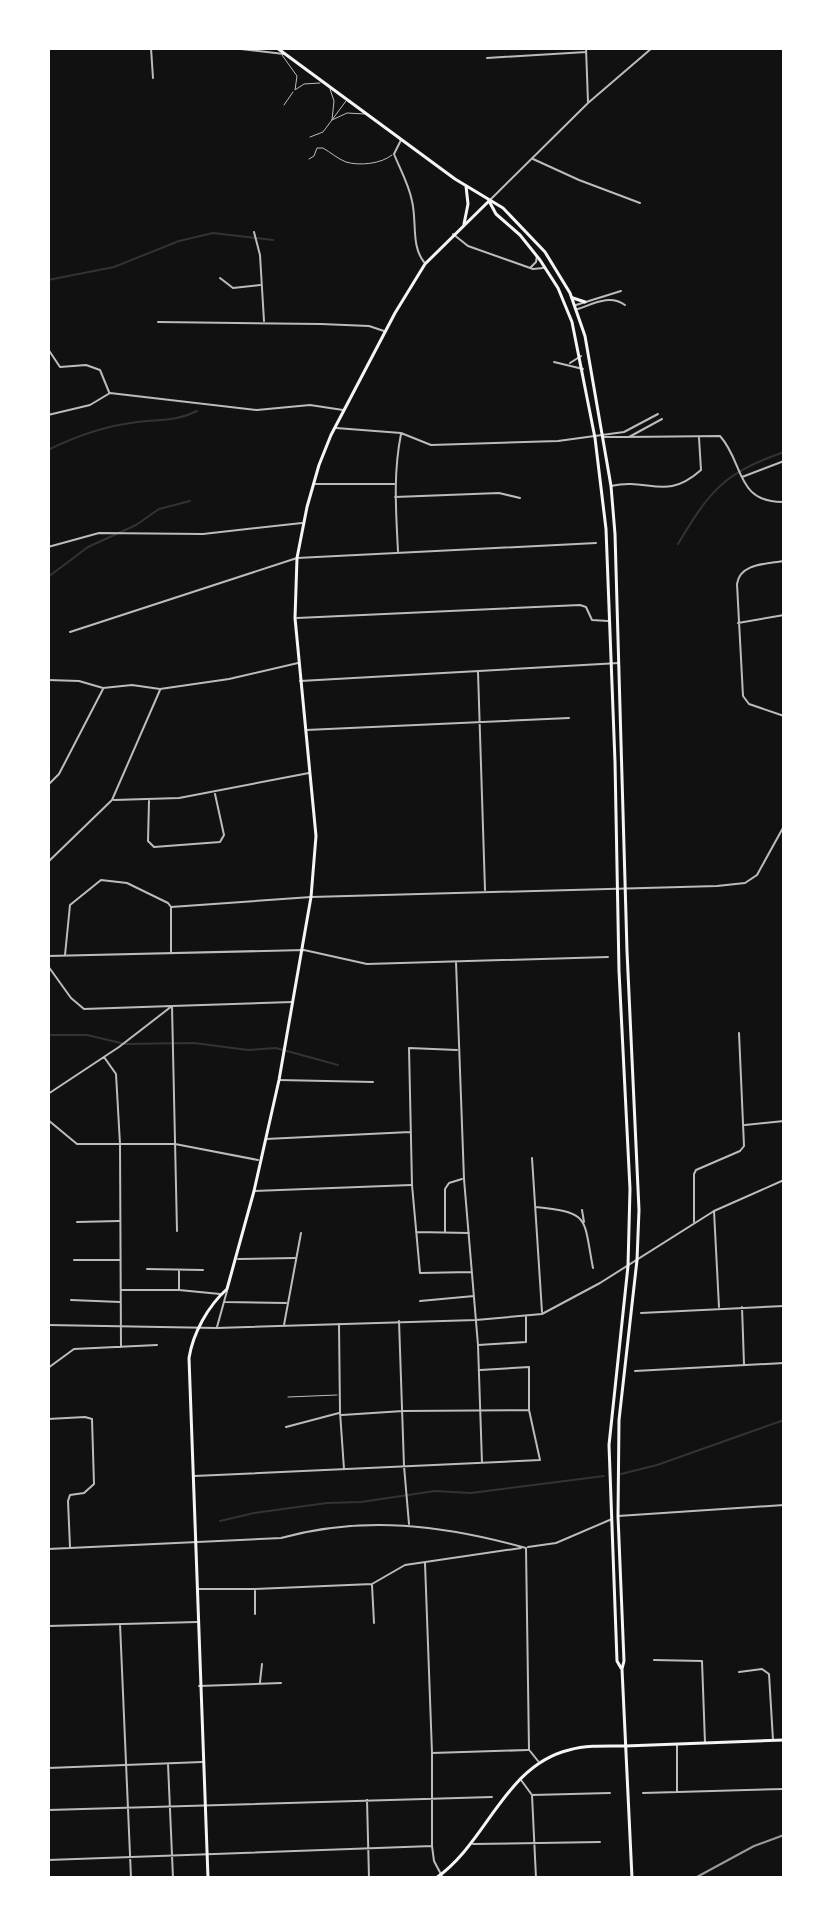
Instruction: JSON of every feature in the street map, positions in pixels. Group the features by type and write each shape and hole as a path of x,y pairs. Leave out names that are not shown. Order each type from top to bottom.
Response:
{"main road":[{"path":"277,48 466,186 503,208 533,236 572,298 585,336 611,486 639,1210 637,1260 619,1420 622,1669 632,1878"},
{"path":"464,224 468,204 466,186"},
{"path":"208,1878 189,1358 198,1328 227,1289 266,1139 304,950 316,836 298,663 295,618 297,558 313,484 335,428 385,332 425,264 489,201"},
{"path":"489,201 496,214 537,255 566,305 581,356 606,529 621,1032 630,1189 628,1266 610,1424 610,1520 617,1661 622,1669"},
{"path":"572,298 585,302"},
{"path":"621,1032 630,1032"},
{"path":"436,1878 442,1876 471,1844 520,1779 539,1763 574,1749 784,1740"}],"street":[{"path":"151,48 153,78"},
{"path":"232,48 283,54"},
{"path":"489,201 588,103 652,48"},
{"path":"487,58 586,50 588,103"},
{"path":"401,139 394,154 412,199 416,251 425,264"},
{"path":"532,159 640,203"},
{"path":"254,232 260,255 264,322"},
{"path":"453,234 468,246 530,267 546,269"},
{"path":"530,267 536,262 537,255"},
{"path":"220,278 233,288 262,285"},
{"path":"576,308 585,302 621,291"},
{"path":"576,308 610,300 625,305"},
{"path":"158,322 369,326 385,332"},
{"path":"48,349 60,367 86,365 100,370 110,393"},
{"path":"569,364 581,356"},
{"path":"554,362 583,369"},
{"path":"48,415 90,405 110,393 257,410 310,405 345,410"},
{"path":"603,437 629,431 658,414"},
{"path":"626,437 662,419"},
{"path":"335,428 401,433 431,445 603,437 720,436 740,477 758,497 784,502"},
{"path":"398,554 395,484 401,433"},
{"path":"611,486 620,483 667,488 684,483 701,470 698,436"},
{"path":"740,477 784,461"},
{"path":"313,484 395,484"},
{"path":"395,497 499,493 520,498"},
{"path":"48,547 99,533 203,534 303,523"},
{"path":"70,632 297,558 596,543"},
{"path":"784,561 748,568 740,573 737,584 745,700 784,716"},
{"path":"295,618 583,605 592,620 610,621"},
{"path":"738,623 784,615"},
{"path":"49,681 79,681 103,688 132,685 160,689 229,679 298,663"},
{"path":"300,681 620,663"},
{"path":"478,671 485,891"},
{"path":"48,785 59,774 103,688"},
{"path":"48,862 112,800 160,689"},
{"path":"305,730 569,718"},
{"path":"112,800 149,801 215,793 310,773"},
{"path":"149,801 148,841 154,847 220,842 224,835 215,793"},
{"path":"171,907 311,897 706,887 745,883 757,875 784,826"},
{"path":"65,955 70,905 96,882 112,879 168,903 171,907 171,953"},
{"path":"48,956 304,950 367,964 608,957"},
{"path":"456,962 464,1179 478,1345 482,1463"},
{"path":"48,966 71,998 84,1009 293,1002"},
{"path":"48,1094 172,1006"},
{"path":"172,1006 177,1231"},
{"path":"694,1222 696,1170 743,1149 739,1033"},
{"path":"458,1050 409,1048 412,1185 420,1273 472,1272"},
{"path":"104,1057 116,1074 120,1144 121,1347"},
{"path":"279,1080 373,1082"},
{"path":"48,1120 77,1144 175,1144 260,1160"},
{"path":"743,1125 784,1121"},
{"path":"266,1139 411,1132"},
{"path":"532,1158 542,1314"},
{"path":"445,1231 445,1189 449,1183 464,1179"},
{"path":"48,1325 217,1328 476,1320 542,1314 628,1266 694,1222 784,1180"},
{"path":"254,1191 412,1185"},
{"path":"536,1207 582,1210"},
{"path":"577,1216 582,1210"},
{"path":"582,1210 593,1268"},
{"path":"571,1211 584,1223"},
{"path":"714,1211 719,1308"},
{"path":"77,1222 120,1221"},
{"path":"415,1232 469,1233"},
{"path":"284,1325 301,1233"},
{"path":"235,1259 296,1258"},
{"path":"74,1260 120,1260"},
{"path":"147,1269 203,1270"},
{"path":"179,1270 179,1290"},
{"path":"217,1328 227,1289"},
{"path":"121,1290 221,1294"},
{"path":"420,1301 474,1296"},
{"path":"71,1300 121,1302"},
{"path":"225,1302 287,1303"},
{"path":"641,1313 784,1306"},
{"path":"742,1307 744,1366"},
{"path":"478,1345 526,1342 526,1317"},
{"path":"399,1321 409,1525"},
{"path":"339,1324 344,1470"},
{"path":"48,1368 74,1349 157,1345"},
{"path":"635,1371 784,1363"},
{"path":"193,1476 540,1460 529,1410 529,1367 479,1370"},
{"path":"286,1427 341,1414 529,1410"},
{"path":"48,1419 92,1419 94,1484 84,1493 70,1495 70,1548"},
{"path":"196,1589 372,1584 405,1565 556,1543 618,1516 784,1505"},
{"path":"48,1549 281,1538 317,1528 409,1525 455,1530 526,1548"},
{"path":"526,1548 529,1750 539,1763"},
{"path":"425,1561 432,1846 434,1861 442,1876"},
{"path":"372,1584 374,1623"},
{"path":"255,1589 255,1614"},
{"path":"48,1626 197,1622"},
{"path":"120,1624 131,1878"},
{"path":"654,1660 701,1660 705,1744"},
{"path":"260,1682 262,1664"},
{"path":"739,1672 762,1669 769,1674 773,1741"},
{"path":"199,1686 281,1683"},
{"path":"48,1704 49,1734"},
{"path":"677,1745 677,1792"},
{"path":"432,1753 529,1750"},
{"path":"48,1768 203,1762"},
{"path":"168,1764 173,1878"},
{"path":"520,1779 532,1795 536,1878"},
{"path":"643,1793 784,1789"},
{"path":"532,1795 610,1793"},
{"path":"48,1810 492,1797"},
{"path":"367,1799 369,1878"},
{"path":"471,1844 600,1842"},
{"path":"48,1860 432,1846"}],"lane":[{"path":"283,54 297,76 295,90"},
{"path":"284,105 304,84 326,83 334,101 332,120"},
{"path":"310,137 320,135 347,99"},
{"path":"332,120 347,113 367,114"},
{"path":"309,159 317,148 352,163 387,160 394,154"},
{"path":"288,1397 340,1395"}],"waterway":[{"path":"48,280 114,267 179,241 213,233 273,240"},
{"path":"48,450 102,429 174,419 197,411"},
{"path":"678,544 720,486 747,468 784,452"},
{"path":"48,577 88,547 136,525 159,509 190,501"},
{"path":"48,1035 87,1035 125,1044 194,1043 248,1050 276,1048 338,1065"},
{"path":"621,1474 657,1465 784,1420"},
{"path":"220,1521 327,1503 361,1502 435,1491 471,1493 604,1476"}],"railway":[{"path":"695,1878 754,1846 784,1835"}]}
